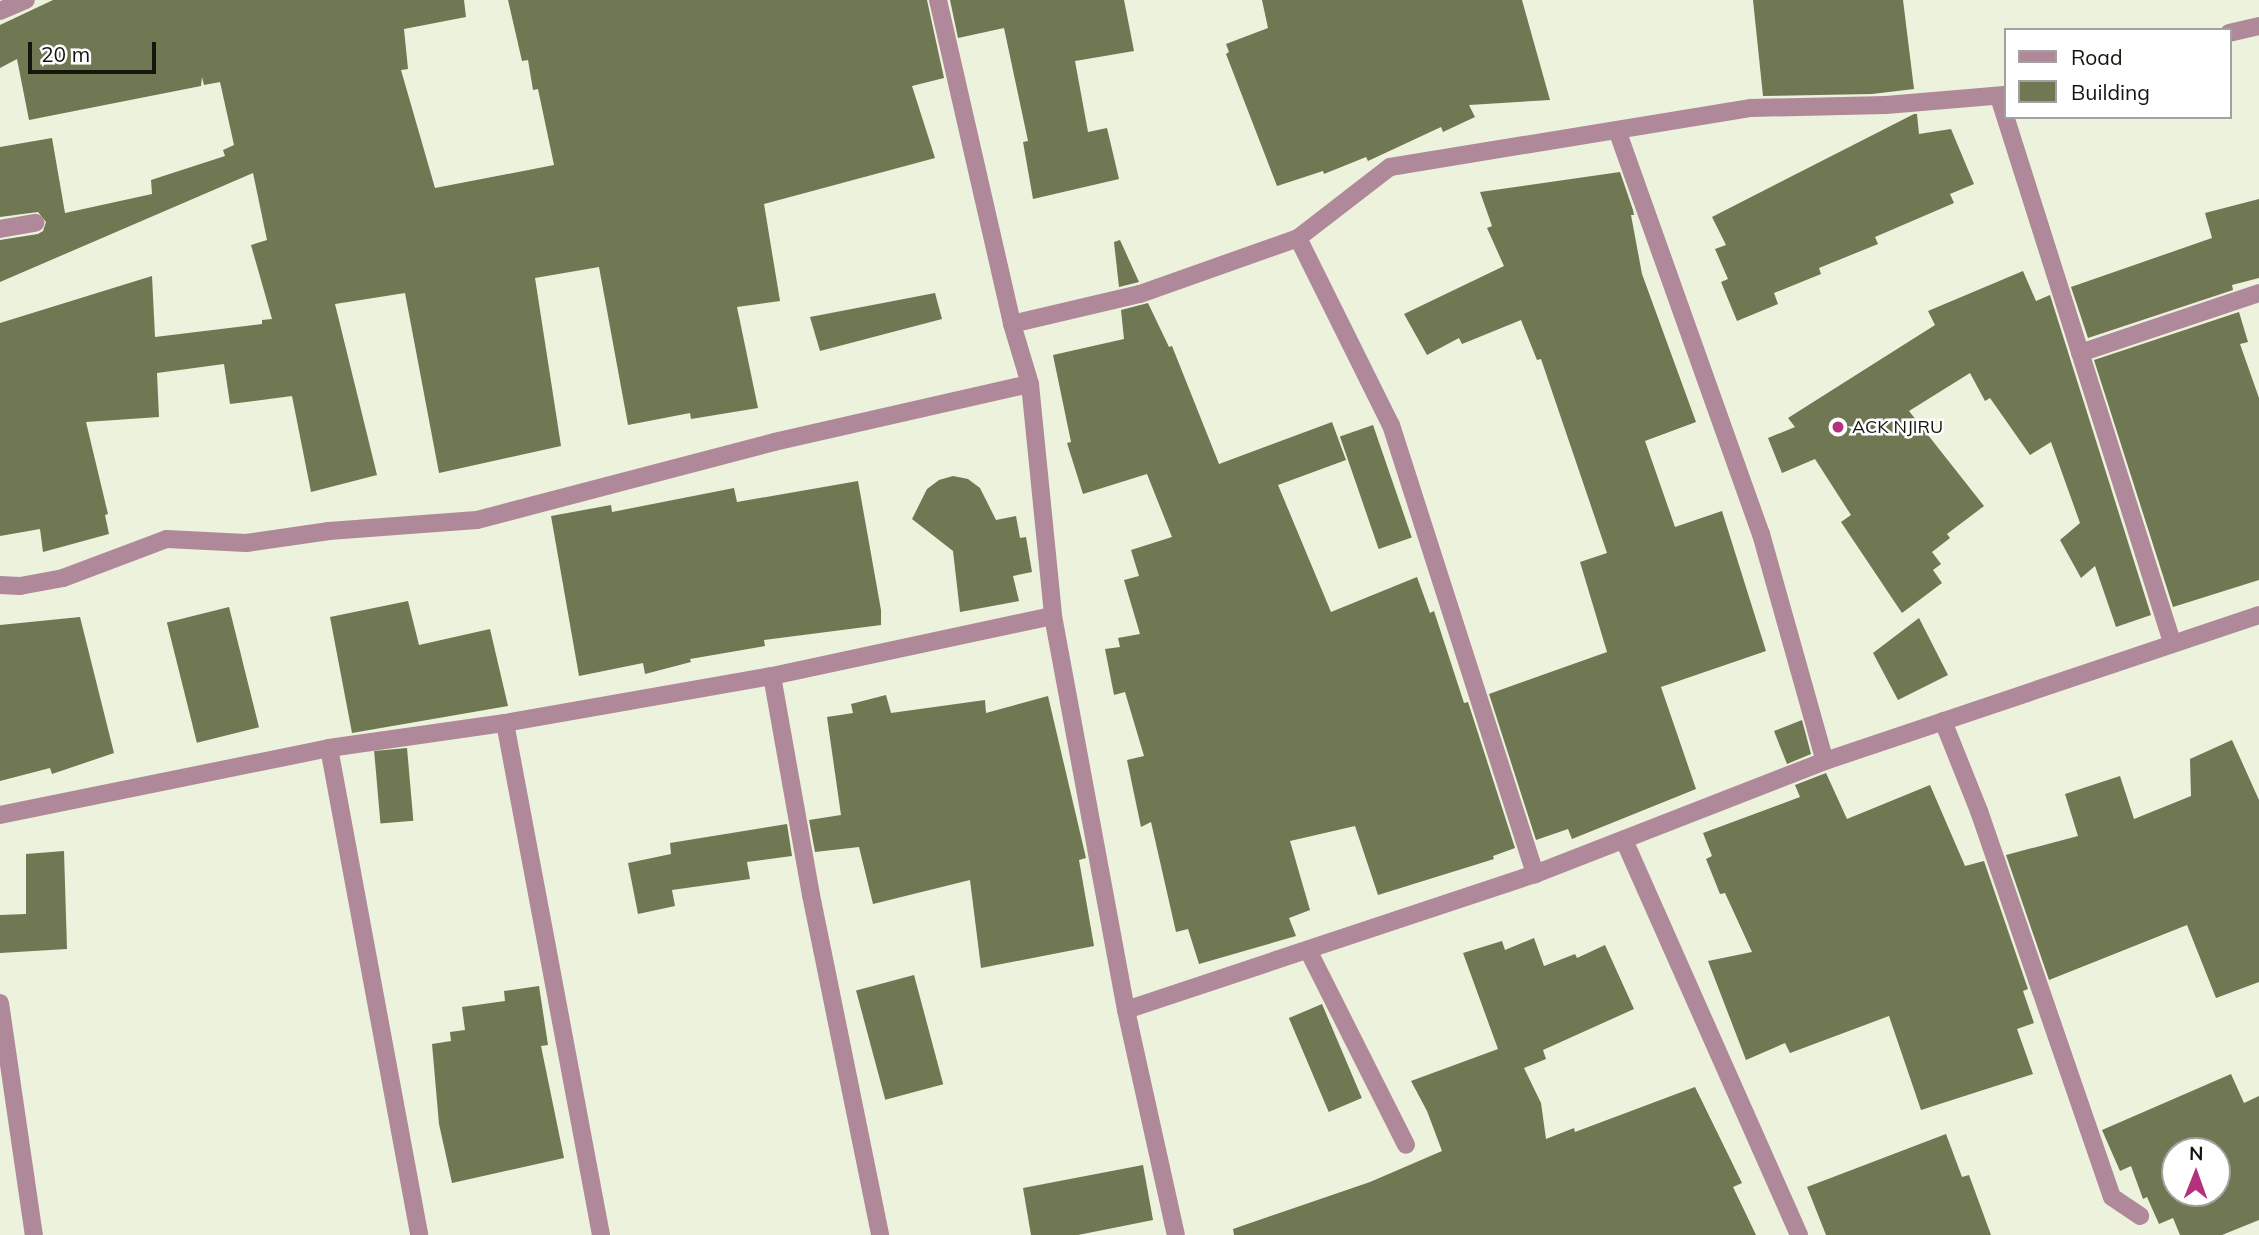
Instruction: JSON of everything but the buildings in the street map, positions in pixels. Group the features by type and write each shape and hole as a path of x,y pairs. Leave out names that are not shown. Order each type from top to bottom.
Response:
{"street":[{"path":"0,11 26,0"},
{"path":"938,0 1012,324 1030,384 1053,616 1126,1010 1176,1235"},
{"path":"2231,33 2259,26"},
{"path":"1012,324 1140,294 1298,238 1390,167 1751,108 1885,105 2002,96"},
{"path":"2009,119 2172,642"},
{"path":"1617,130 1761,534 1825,761"},
{"path":"0,229 35,223"},
{"path":"1298,238 1391,425 1535,874"},
{"path":"2080,353 2259,293"},
{"path":"0,584 20,586 63,578 167,539 246,542 329,531 477,520 774,442 1030,384"},
{"path":"1126,1010 1535,874 1825,761 2172,642 2259,615"},
{"path":"0,815 329,748 505,723 772,676 1053,616"},
{"path":"772,676 811,895 880,1235"},
{"path":"1943,721 1979,811 2112,1197 2140,1216"},
{"path":"505,723 601,1235"},
{"path":"329,748 419,1235"},
{"path":"1624,840 1799,1235"},
{"path":"1307,950 1406,1145"},
{"path":"0,1003 34,1235"}],"place":[{"name":"ACK NJIRU","path":"1838,427"}]}
